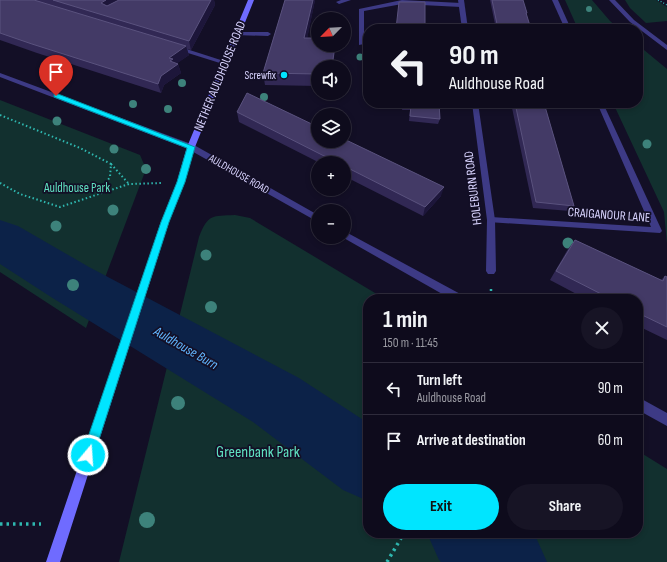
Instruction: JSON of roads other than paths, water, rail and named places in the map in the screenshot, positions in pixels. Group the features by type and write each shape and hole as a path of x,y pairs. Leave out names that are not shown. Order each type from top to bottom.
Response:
{"main road":[{"name":"NETHER AULDHOUSE ROAD","path":"53,562 150,266 181,182 191,147 251,0"}],"street":[{"path":"339,2 348,0"},
{"path":"555,0 566,24"},
{"path":"612,0 636,24"},
{"path":"361,44 361,10 402,2 461,3 464,24"},
{"path":"643,29 667,48"},
{"path":"237,34 268,34"},
{"path":"164,44 225,63"},
{"name":"AULDHOUSE ROAD","path":"0,75 191,147 311,215"},
{"name":"HOLEBURN ROAD","path":"476,108 491,220 491,271"},
{"name":"CRAIGANOUR LANE","path":"491,220 657,231 602,108"},
{"path":"351,238 451,294"},
{"path":"643,406 667,420"}],"waterway":[{"name":"Auldhouse Burn","path":"0,239 70,282 276,400 363,461"},
{"name":"Auldhouse Burn","path":"473,538 507,562"}],"place":[{"name":"Screwfix","path":"284,75"}],"park label":[{"name":"Auldhouse Park","path":"77,188"},
{"name":"Greenbank Park","path":"258,452"}]}
